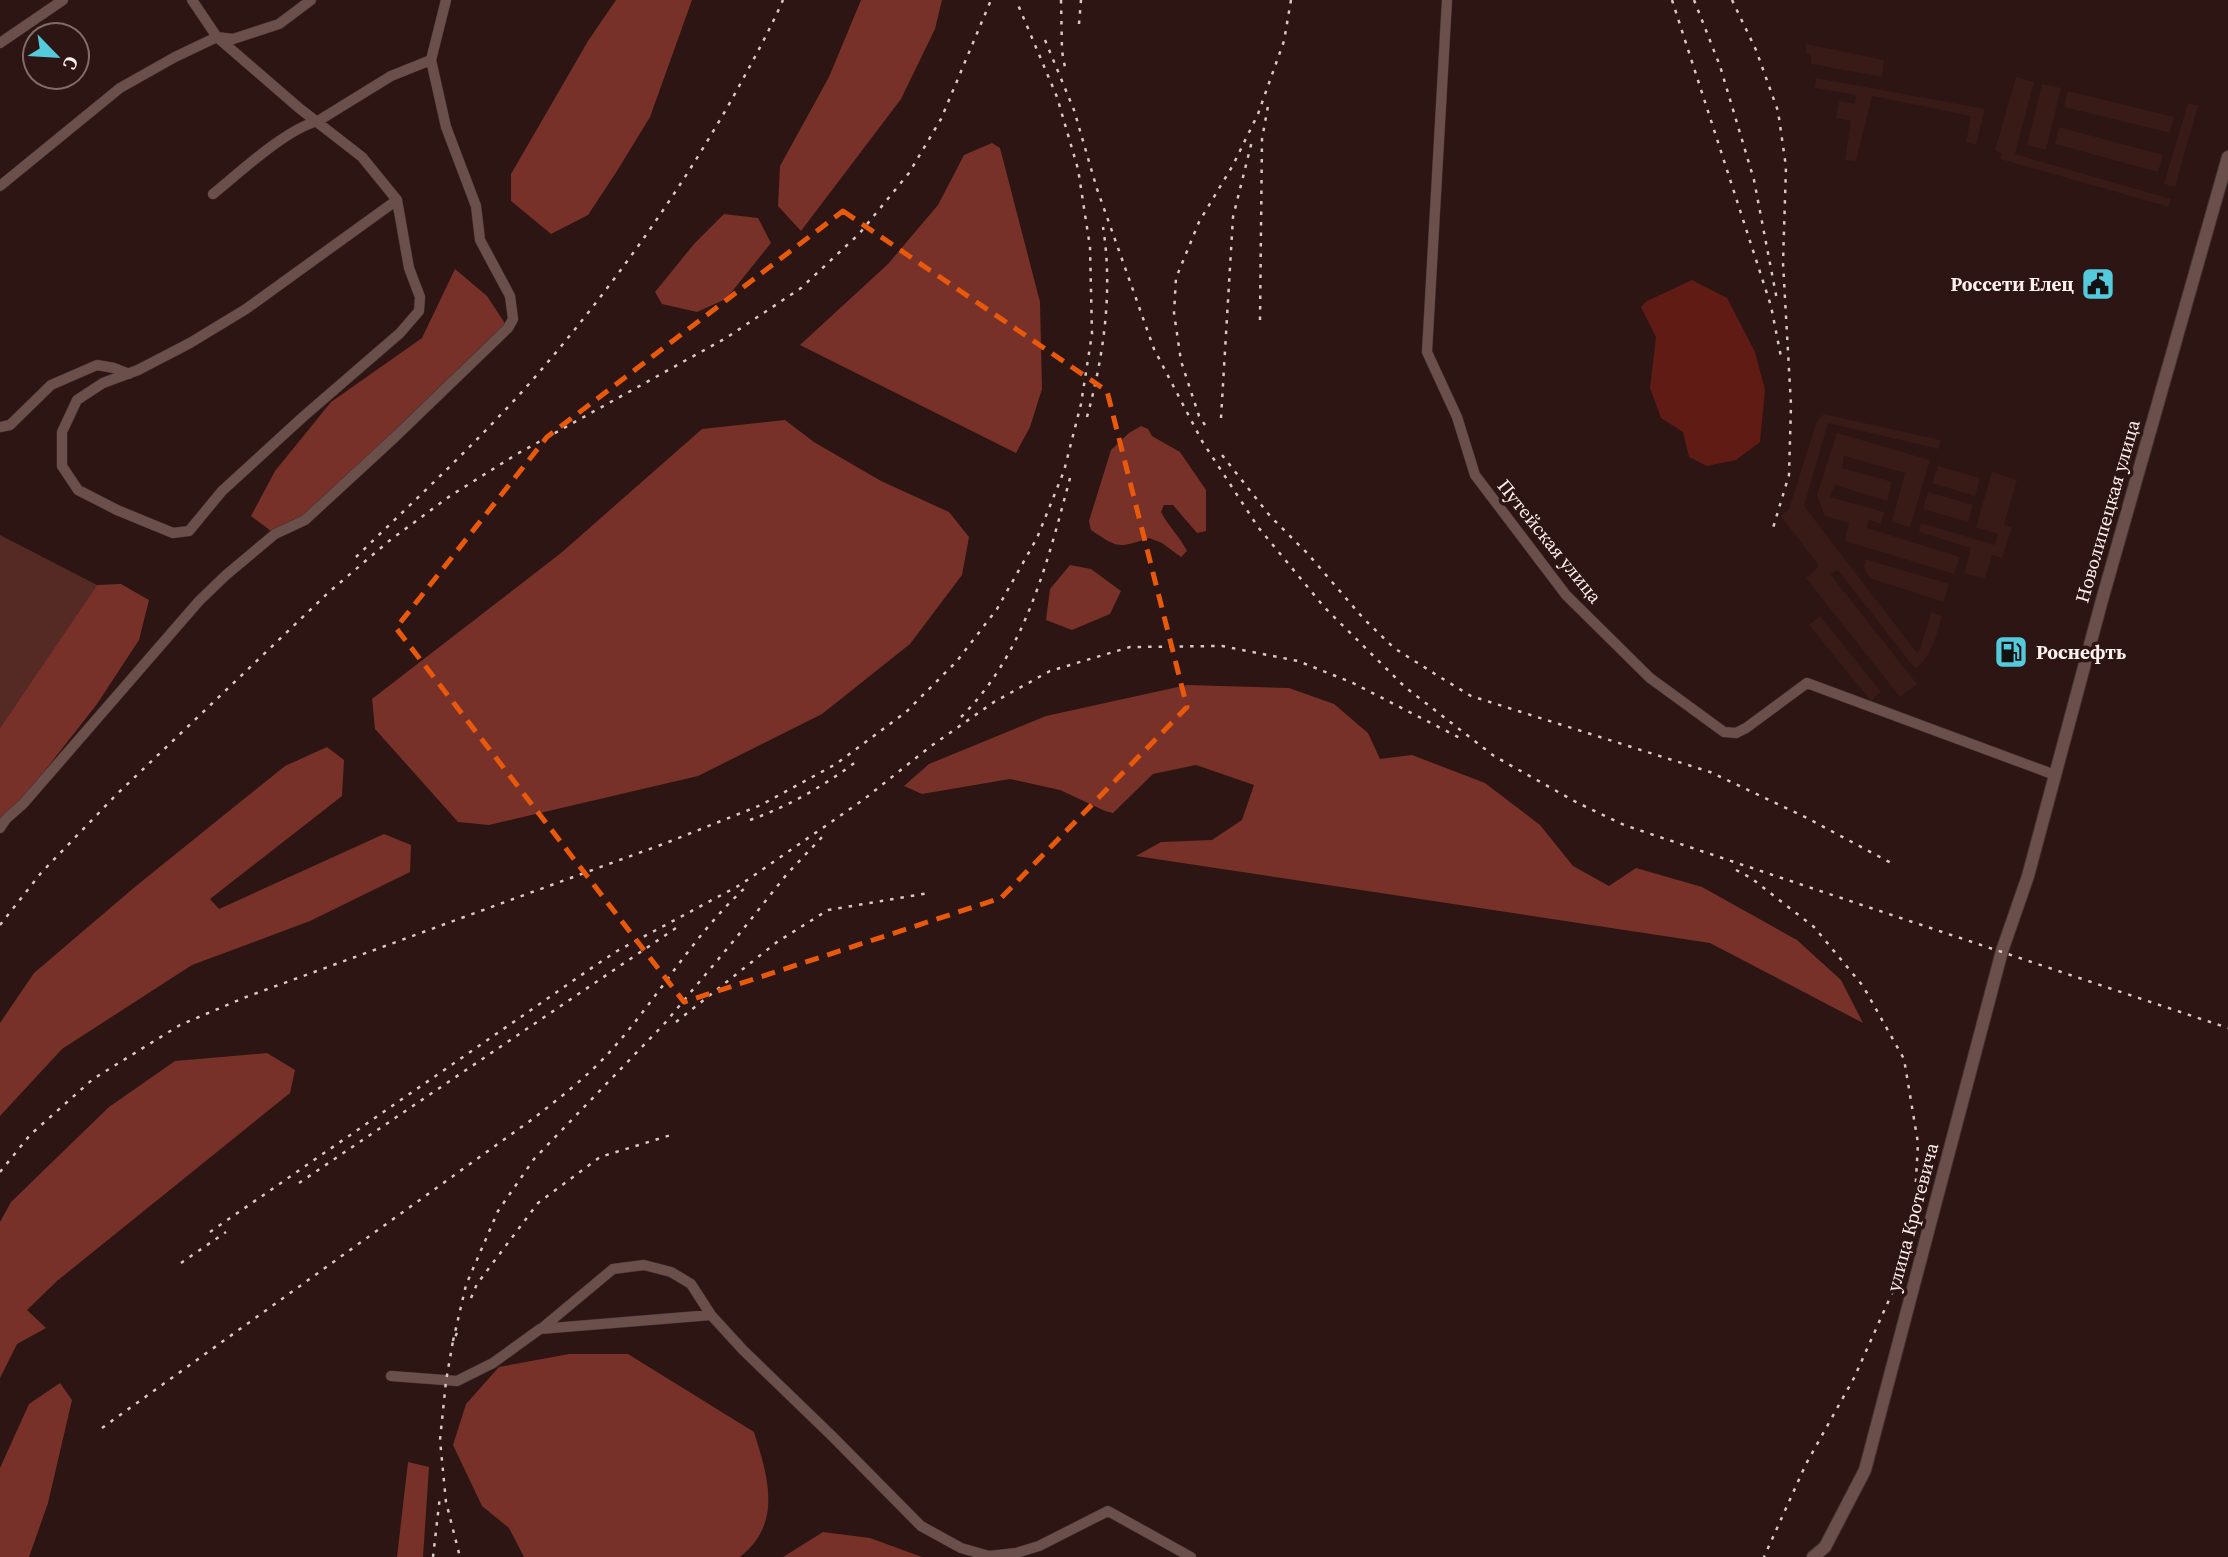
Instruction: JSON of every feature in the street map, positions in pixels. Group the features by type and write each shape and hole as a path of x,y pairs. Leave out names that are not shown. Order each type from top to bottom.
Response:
{"street":[{"path":"0,43 63,0"},
{"path":"192,0 217,37 299,108 362,157 397,200 409,268 420,297 419,311 400,333 222,491 189,531 173,533 78,490 62,466 62,432 77,400 103,383 129,374 190,343 246,309 397,200"},
{"path":"0,186 120,88 217,37 233,39 279,24 311,0"},
{"path":"0,828 199,601 275,534 305,520 508,328 513,319 510,296 480,240 476,206 446,127 431,60 446,0"},
{"name":"Путейская улица","path":"1447,0 1427,352 1457,418 1475,475 1566,595 1650,678 1724,732 1736,733 1746,728 1807,683 2055,775"},
{"path":"213,194 262,154 307,124 318,121 391,76 431,60"},
{"name":"Новолипецкая улица","path":"2028,876 2133,490 2228,158"},
{"path":"0,427 10,425 51,385 97,365 129,374"},
{"name":"улица Кротевича","path":"1813,1557 1825,1548 1865,1470 2002,951 2028,876"},
{"path":"391,1376 457,1381 493,1363 540,1329 613,1269 644,1265 671,1272 691,1284 711,1315 743,1350 921,1526 961,1548 989,1556 1016,1553 1039,1546 1108,1511 1191,1557"},
{"path":"540,1329 711,1315"}],"highlighted area":[{"path":"843,211 1107,391 1187,707 1001,898 684,1002 396,628 547,437"}],"shaded area":[{"path":"616,0 692,0 650,117 588,215 551,234 511,201 511,174 588,41"},
{"path":"861,0 942,0 935,29 901,99 801,231 778,206 780,166 829,77"},
{"path":"1806,44 1884,60 1882,77 1811,64 1811,56 1806,53"},
{"path":"2016,77 2034,82 2015,154 2171,199 2169,207 2000,159 2001,153 1995,150"},
{"path":"1816,78 1985,109 1976,145 1966,142 1971,116 1872,96 1856,161 1845,160 1851,121 1836,118 1839,101 1855,104 1856,95 1815,88"},
{"path":"2042,84 2061,88 2046,150 2027,145"},
{"path":"2068,91 2174,117 2170,133 2064,107"},
{"path":"2188,103 2198,106 2175,187 2164,184"},
{"path":"2059,127 2163,155 2158,172 2055,144"},
{"path":"992,143 1000,148 1040,302 1042,389 1030,427 1016,453 800,345 888,264 938,205 964,155"},
{"path":"724,214 758,218 771,243 726,299 697,312 662,304 655,292 694,244"},
{"path":"455,269 487,296 508,328 305,520 275,534 251,516 275,471 331,402 422,338"},
{"path":"1692,280 1727,298 1755,352 1765,390 1760,442 1736,460 1707,466 1689,457 1683,432 1661,418 1650,388 1656,337 1641,307 1647,301"},
{"path":"1824,414 1940,440 1939,449 1828,423 1804,506 1917,653 1931,612 1942,616 1928,655 1917,668 1838,570 1830,574 1917,684 1900,697 1806,578 1819,566 1781,516 1789,509 1817,421"},
{"path":"785,420 814,442 881,481 949,512 969,537 962,575 910,644 822,714 698,776 489,825 458,822 375,729 372,699 561,553 702,429"},
{"path":"1141,426 1148,429 1152,436 1180,452 1206,490 1206,531 1197,533 1173,505 1164,505 1161,512 1187,551 1181,557 1162,543 1149,538 1119,545 1091,530 1089,521 1111,450"},
{"path":"1837,433 1930,460 1910,527 1892,522 1905,473 1844,456 1842,468 1892,482 1887,501 1835,485 1830,497 1884,512 1881,524 1869,520 1867,528 1960,557 1954,574 1845,541 1849,523 1825,516 1817,495"},
{"path":"1938,466 1980,478 1975,496 1932,483"},
{"path":"1992,472 2017,480 2004,524 2012,527 2002,558 1992,555 1985,579 1964,573 1971,548 1919,532 1921,523 1995,545 1998,534 1976,527"},
{"path":"1928,492 1973,505 1968,522 1923,509"},
{"path":"0,535 97,585 0,728"},
{"path":"1865,559 1949,584 1943,602 1870,578 1864,567"},
{"path":"1070,565 1091,569 1121,591 1110,614 1072,630 1046,620 1050,589"},
{"path":"121,584 149,600 139,640 97,704 0,828 0,728 97,585"},
{"path":"1820,616 1881,692 1871,701 1809,625"},
{"path":"1187,685 1289,688 1334,704 1368,733 1380,759 1412,755 1485,783 1540,825 1573,866 1609,886 1636,868 1702,887 1797,940 1841,980 1863,1023 1710,943 1136,856 1161,842 1212,840 1242,820 1254,785 1196,765 1153,774 1113,813 1060,790 1010,779 922,794 904,786 929,764 1046,716"},
{"path":"327,747 344,760 342,796 210,899 219,909 384,834 411,845 410,872 310,921 192,965 62,1049 0,1116 0,1023 34,973 136,886 285,766"},
{"path":"267,1053 295,1070 290,1093 57,1281 27,1310 46,1328 17,1344 0,1378 0,1222 11,1202 109,1107 175,1061"},
{"path":"569,1354 628,1354 754,1432 767,1482 767,1514 754,1544 740,1557 524,1557 509,1528 482,1506 453,1445 466,1404 499,1367"},
{"path":"60,1383 72,1400 48,1503 29,1557 0,1557 0,1468 29,1404"},
{"path":"408,1462 429,1467 423,1557 397,1557"},
{"path":"823,1532 870,1538 922,1557 783,1557"}],"railway":[{"path":"356,557 493,423 590,310 641,242 711,136 783,0"},
{"path":"0,925 41,873 116,795 329,592 389,541 450,496 517,454 726,338 801,288 859,234 909,173 941,119 991,0"},
{"path":"0,1172 30,1135 93,1079 180,1025 246,997 666,843 761,805 836,764 906,712 957,661 997,609 1037,538 1064,471 1081,404 1092,334 1090,247 1078,169 1057,97 1016,0"},
{"path":"1061,0 1062,51 1066,73"},
{"path":"1079,24 1081,0"},
{"path":"1205,425 1199,416 1181,361 1174,313 1176,278 1199,222 1233,165 1258,114 1284,41 1291,0"},
{"path":"1672,0 1771,306 1781,357"},
{"path":"1694,0 1720,66 1754,180 1777,300"},
{"path":"1732,0 1756,50 1778,111 1786,167 1783,263 1791,405 1789,475 1773,528"},
{"path":"1045,40 1074,110 1097,189 1154,349 1202,441 1258,527 1325,608 1405,687 1494,756 1576,802 1624,825 2228,1028"},
{"path":"1260,320 1262,139 1268,106"},
{"path":"1221,418 1233,217 1252,141"},
{"path":"1087,417 1105,322 1107,275 1103,227"},
{"path":"1222,455 1270,516 1308,554 1363,618 1394,648 1471,696 1710,772 1807,818 1893,864"},
{"path":"961,717 983,692 1018,636 1043,573 1070,478"},
{"path":"210,1232 593,967 617,951 740,885 863,800 931,746 994,702 1050,671 1130,647 1222,646 1298,661 1353,683 1460,738"},
{"path":"750,820 806,795 857,761"},
{"path":"453,1341 466,1285 498,1211 534,1159 665,1023 787,874 824,835"},
{"path":"1736,870 1751,878 1814,927 1863,986 1904,1059 1918,1143 1914,1215 1893,1291 1854,1378 1806,1464 1764,1557"},
{"path":"102,1428 534,1118 576,1084 615,1046 710,924 746,887"},
{"path":"676,1022 777,942 828,910 929,893"},
{"path":"299,1183 676,928"},
{"path":"471,1298 477,1284 538,1203 600,1157 671,1135"},
{"path":"181,1263 226,1232"},
{"path":"457,1333 453,1341 446,1381 440,1440 446,1502 460,1557"},
{"path":"433,1557 440,1496"}],"place":[{"name":"Россети Елец","path":"2098,284"},
{"name":"Роснефть","path":"2011,652"}]}
